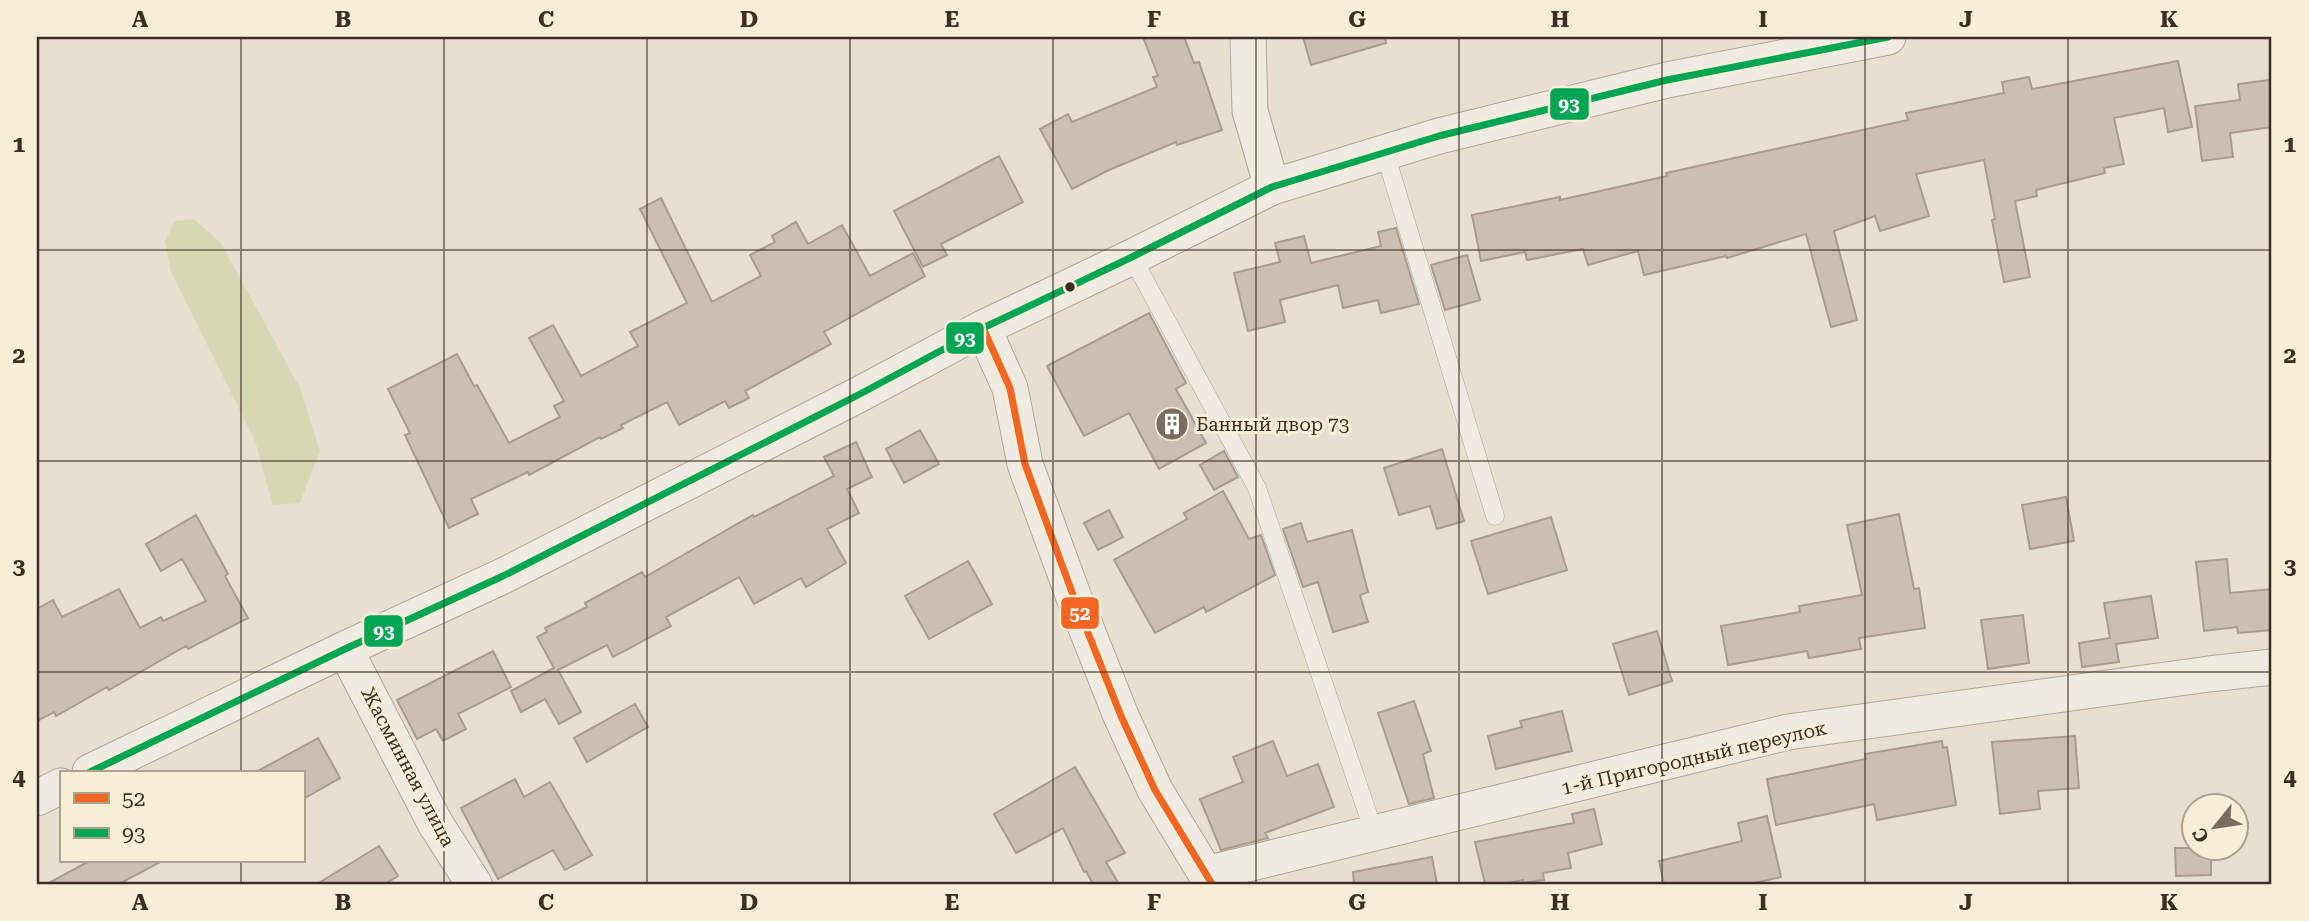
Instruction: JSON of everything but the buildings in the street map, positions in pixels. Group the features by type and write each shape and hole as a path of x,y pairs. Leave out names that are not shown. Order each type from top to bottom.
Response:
{"street":[{"path":"1248,37 1250,111 1272,187"},
{"path":"92,771 503,576 860,394 983,328 1272,187 1438,136 1667,80 1888,37"},
{"path":"983,328 1010,388 1025,464 1121,716 1156,790 1209,879"},
{"name":"Жасминная улица","path":"345,649 436,823 474,884"},
{"name":"1-й Пригородный переулок","path":"1209,879 1271,859 1788,732 2272,667"},
{"path":"37,798 60,786"}],"lane":[{"path":"1385,153 1495,516"},
{"path":"1132,257 1257,488 1375,835"},
{"path":"1247,884 1271,859"}],"green space":[{"path":"194,219 221,243 300,388 320,451 300,503 273,505 255,441 171,272 165,241 175,221"}],"transit line":[{"name":"93","path":"92,771 503,576 860,394 983,328 1272,187 1439,136 1667,80 1888,37"},
{"name":"52","path":"983,328 1010,388 1025,464 1121,716 1155,790 1212,884"}],"place":[{"name":"Банный двор 73","path":"1172,424"}]}
